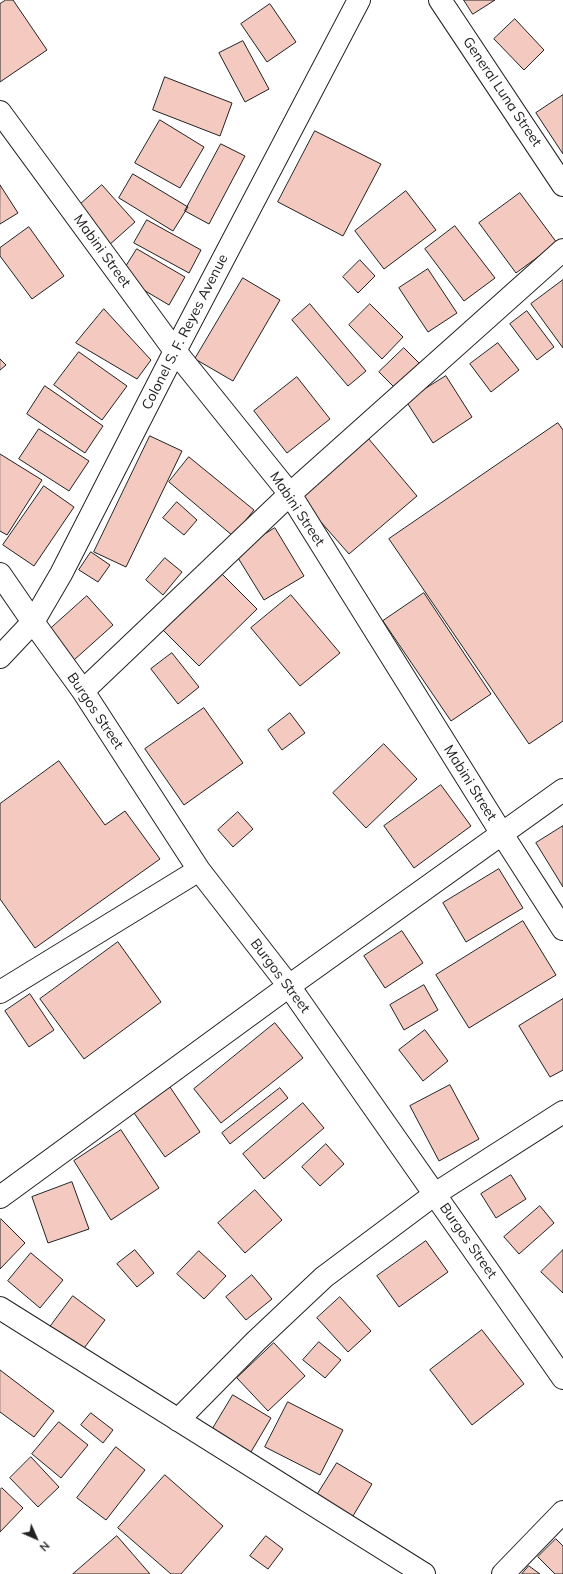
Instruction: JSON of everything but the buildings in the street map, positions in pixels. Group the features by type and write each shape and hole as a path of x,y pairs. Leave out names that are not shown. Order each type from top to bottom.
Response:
{"street":[{"name":"Colonel S. F. Reyes Avenue","path":"0,657 32,622 60,574 359,0"},
{"name":"General Luna Street","path":"440,0 563,185"},
{"name":"Mabini Street","path":"0,112 175,352 290,494 563,929"},
{"path":"83,691 290,494 563,250"},
{"name":"Burgos Street","path":"0,574 32,622 83,691 199,870 289,986 563,1378"},
{"path":"0,1197 289,986 563,790"},
{"path":"0,992 199,870"},
{"path":"178,1420 256,1341 324,1277 435,1194 563,1112"},
{"path":"0,1308 424,1574"},
{"path":"504,1574 563,1512"}]}
